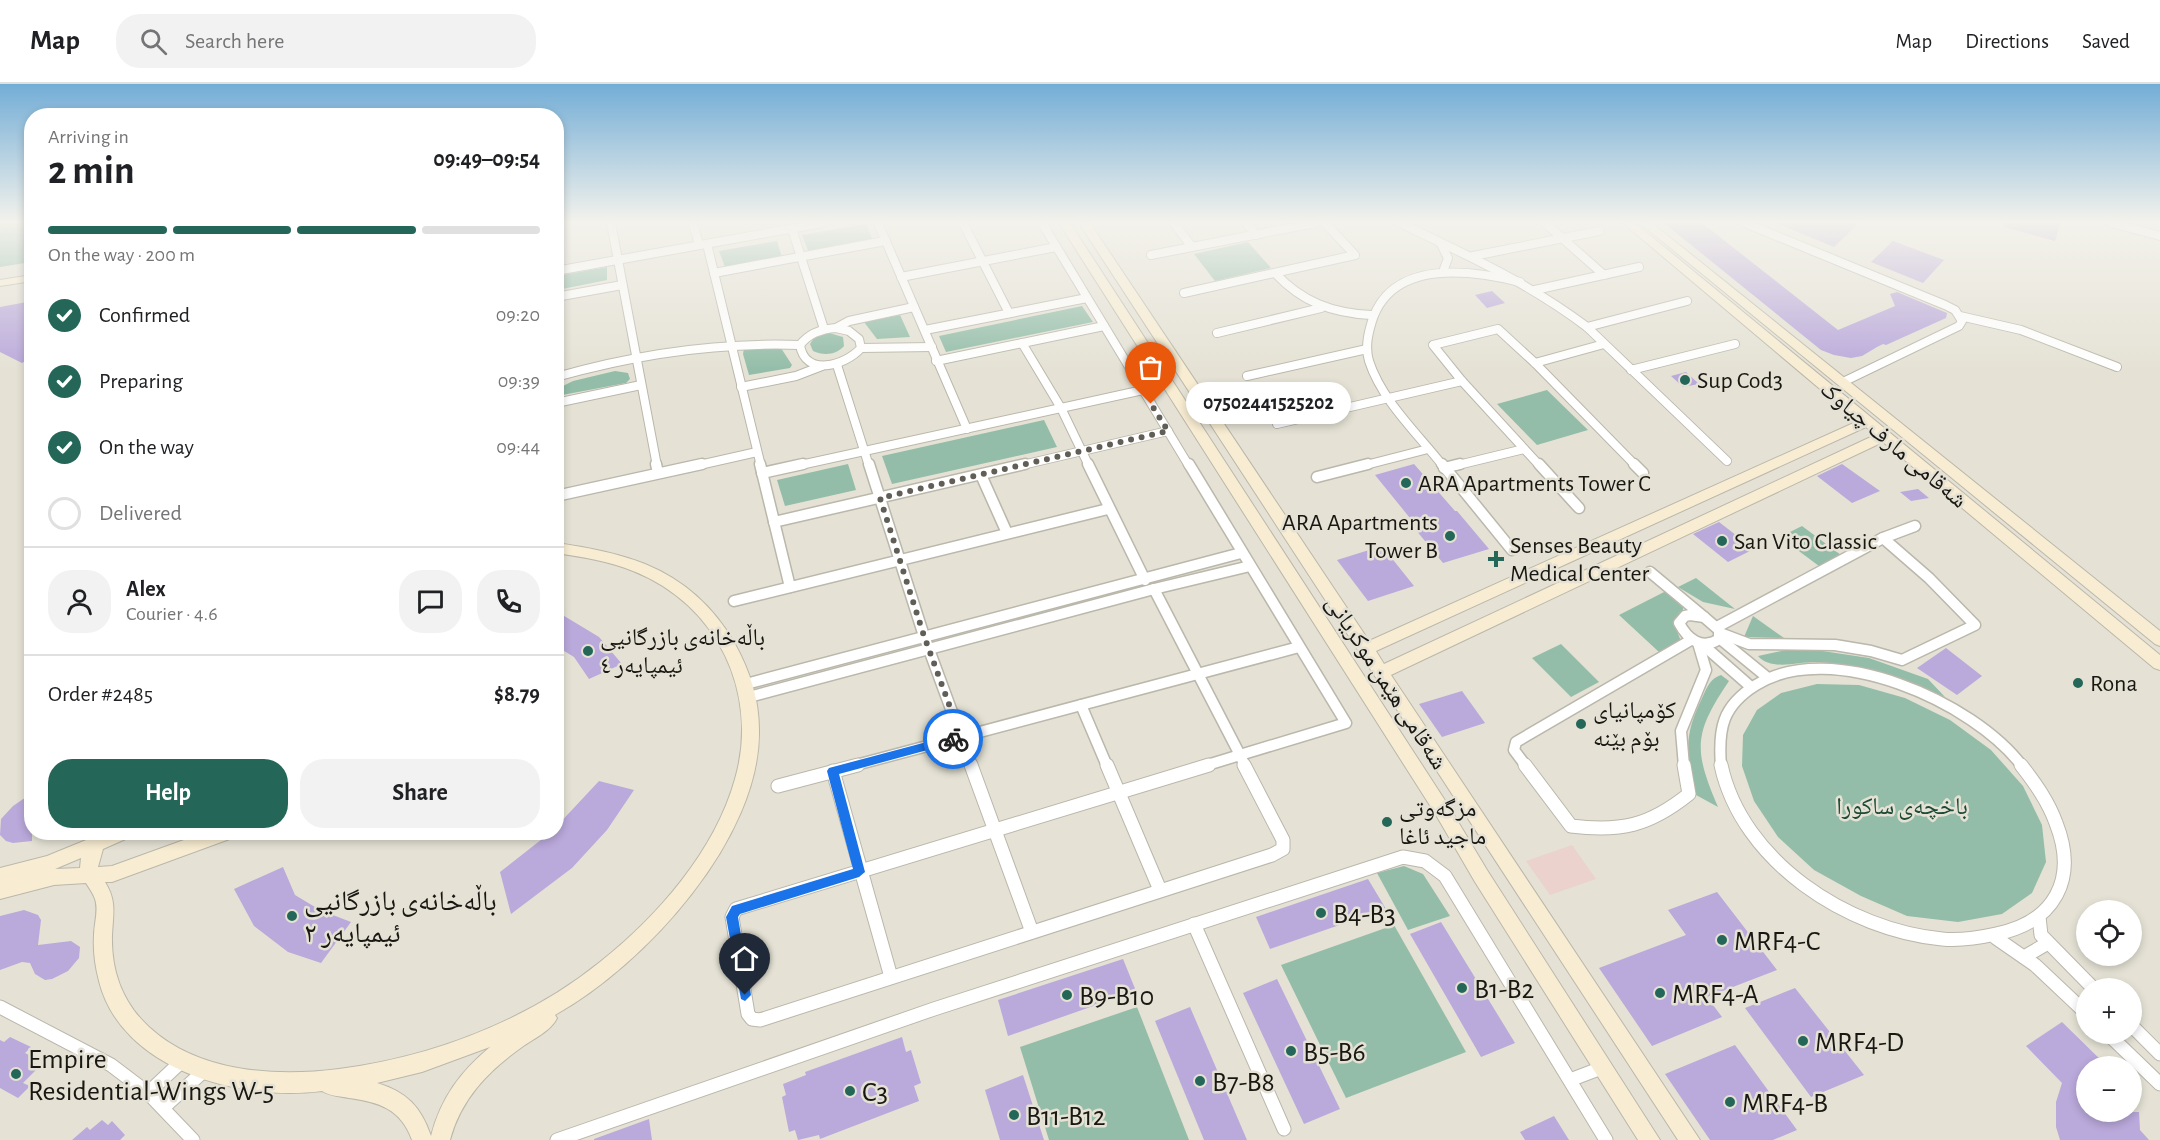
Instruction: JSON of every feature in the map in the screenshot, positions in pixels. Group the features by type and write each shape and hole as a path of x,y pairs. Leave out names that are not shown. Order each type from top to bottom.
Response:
{"street":[{"path":"620,272 658,473"},
{"path":"718,272 714,273 790,587"},
{"path":"807,272 824,329"},
{"path":"899,272 966,429"},
{"path":"901,276 921,272"},
{"path":"988,272 1009,313"},
{"path":"1071,272 1346,723 1240,756 995,831 736,909 732,917 748,1014 752,1020 760,1020 1272,855 1283,849 1282,840 1240,756 1154,589"},
{"name":"شەقامی هێمن موکریانی","path":"1096,272 1650,1140"},
{"name":"شەقامی هێمن موکریانی","path":"1116,272 1690,1140"},
{"path":"1184,293 1278,272"},
{"path":"1442,272 1400,284 1386,295 1371,315 1366,349 1376,377 1389,399 1512,550"},
{"path":"1481,272 1520,282"},
{"path":"1502,272 1535,290 1587,327 1727,461"},
{"path":"1601,272 1604,275"},
{"path":"1535,290 1616,272"},
{"name":"شەقامی مارف چیاوک","path":"1696,272 1867,422 2160,664"},
{"name":"شەقامی مارف چیاوک","path":"1698,272 1842,382 2160,640"},
{"path":"1867,272 1946,304 1960,316 1992,321 2026,332 2117,367"},
{"path":"1275,273 1285,285 1321,308"},
{"path":"0,283 24,279"},
{"path":"564,296 622,285"},
{"path":"925,330 1087,298"},
{"path":"1587,327 1687,301"},
{"path":"836,328 849,321 914,307"},
{"path":"1216,333 1321,308 1371,315"},
{"path":"1842,382 1959,326 1962,321 1960,316"},
{"path":"936,362 1104,326"},
{"path":"741,387 796,376 825,366 837,365 853,358 861,348 861,342 853,332 836,328 824,329 809,335 800,345 800,351 808,361 825,366"},
{"path":"1579,508 1462,381 1432,345 1498,329 1535,363 1643,473"},
{"path":"1022,343 1061,408 1108,509 1145,580"},
{"path":"564,374 636,357 731,344 800,345"},
{"path":"1535,363 1604,344"},
{"path":"1631,370 1735,344"},
{"path":"861,348 932,347"},
{"path":"1248,376 1366,349"},
{"path":"1156,366 1175,361"},
{"path":"837,365 928,649 1032,932"},
{"path":"1277,424 1462,381"},
{"path":"564,401 642,385"},
{"path":"762,473 1143,390"},
{"path":"1366,650 1867,422"},
{"path":"1851,430 1863,438 1867,444"},
{"path":"774,522 1168,431"},
{"path":"1381,673 1884,436"},
{"path":"1317,477 1428,448"},
{"path":"1444,468 1524,448"},
{"path":"564,494 757,452"},
{"path":"981,475 1007,533"},
{"path":"734,601 1108,509"},
{"path":"1697,642 1706,670 1681,731 1681,747 1689,794 1669,812 1636,827 1597,829 1571,826 1514,750 1516,742 1697,642 1710,644 1718,632 1883,538 1915,526"},
{"path":"1718,632 1749,644 1835,645 1902,660 1975,625 1929,578 1883,538"},
{"path":"440,1140 446,1116 460,1090 469,1079 502,1049 570,1001 655,924 692,877 720,835 738,798 749,761 752,726 747,690 720,630 701,606 677,587 630,564 594,554 564,549"},
{"path":"747,690 790,672 1241,553"},
{"path":"747,690 793,685 1154,589 1250,566"},
{"path":"1650,572 1704,617 1768,678"},
{"path":"1704,617 1690,615 1681,619 1679,623 1682,632 1750,687"},
{"path":"778,786 1299,647"},
{"path":"1824,669 1857,672 1891,680 1925,694 1959,712 1989,734 2017,759 2039,787 2055,816 2064,845 2064,872 2056,897 2039,917 2020,930 1996,938 1954,941 1908,934 1860,917 1816,892 1778,862 1748,829 1728,794 1719,761 1720,731 1731,706 1750,687 1768,678 1794,671 1824,669"},
{"path":"790,672 793,685"},
{"path":"1080,705 1160,890"},
{"path":"833,771 859,872 891,977"},
{"path":"1458,837 1484,830"},
{"path":"0,876 49,863 96,840"},
{"path":"100,840 89,861 90,877 97,884 105,899 106,969 116,1001 125,1016 142,1035 182,1061 205,1070 248,1080 308,1082 389,1096 407,1108 417,1124 422,1140"},
{"path":"0,891 54,878 90,877 132,868 207,840"},
{"path":"557,1140 923,1013 1403,857 1425,861 1445,876 1606,1140"},
{"path":"2039,917 2041,936 2083,978"},
{"path":"1194,924 1284,1129"},
{"path":"1996,938 2024,957 2076,1004"},
{"path":"2024,957 2048,943"},
{"path":"308,1082 380,1072 465,1047 531,1017 591,982"},
{"path":"0,1007 111,1065 148,1093 194,1140"},
{"path":"2142,1036 2160,1054"},
{"path":"2118,1044 2160,1084"},
{"path":"148,1093 182,1061"},
{"path":"1570,1080 1604,1067"},
{"path":"163,1108 205,1070"}],"shaded area":[{"path":"1572,845 1596,879 1550,895 1526,861"}],"green space":[{"path":"607,272 607,280 564,289 564,275"},
{"path":"1208,272 1253,272 1215,281"},
{"path":"1082,306 1093,322 946,352 939,336"},
{"path":"900,315 910,337 877,339 864,322"},
{"path":"829,333 843,337 844,346 830,354 813,351 810,344 814,338"},
{"path":"744,348 781,348 792,365 790,368 749,375 743,354"},
{"path":"615,371 628,373 630,379 626,383 564,395 564,386 573,381"},
{"path":"1547,390 1588,430 1537,445 1497,404"},
{"path":"1044,420 1057,447 892,484 882,456"},
{"path":"848,464 856,490 785,506 777,480"},
{"path":"1802,526 1841,555 1819,566 1780,537"},
{"path":"1696,578 1735,609 1703,602 1678,587"},
{"path":"1666,591 1683,605 1683,613 1674,624 1681,641 1659,652 1619,615"},
{"path":"1753,616 1784,638 1744,637"},
{"path":"1561,644 1599,682 1571,697 1532,658"},
{"path":"1786,650 1816,650 1869,658 1928,679 1945,697 1865,669 1815,662 1785,665 1763,661 1758,656"},
{"path":"1721,675 1729,681 1709,714 1701,742 1704,770 1718,807 1696,795 1688,745 1692,723 1708,686"},
{"name":"باخچەی ساکورا","path":"1817,684 1859,685 1905,698 1950,720 1991,750 2023,786 2042,825 2046,862 2032,893 2002,914 1958,922 1907,916 1861,896 1814,870 1778,837 1754,801 1742,766 1743,735 1757,710 1781,693"},
{"path":"1404,866 1423,874 1450,916 1408,930 1377,873"},
{"path":"1394,925 1466,1052 1346,1098 1281,965"},
{"path":"1137,1007 1189,1140 1049,1140 1020,1047"}],"building":[{"path":"1725,272 1765,272 1838,330 1895,306 1890,294 1897,292 1947,313 1946,318 1886,345 1883,344 1862,356 1851,358 1821,350"},
{"path":"1896,272 1933,272 1923,283"},
{"path":"1492,291 1505,303 1487,308 1475,295"},
{"path":"24,302 24,362 22,363 0,352 0,307"},
{"name":"Sup Cod3","path":"1686,372 1699,384 1683,387 1671,376"},
{"path":"1414,464 1489,549 1443,563 1375,475"},
{"path":"1842,464 1880,491 1852,503 1817,476"},
{"path":"1918,489 1929,498 1911,501 1900,492"},
{"name":"San Vito Classic","path":"1719,522 1754,549 1728,562 1693,534"},
{"path":"1382,546 1414,586 1368,601 1337,560"},
{"name":"باڵەخانەی بازرگانیی ئیمپایەر ٤","path":"564,616 599,637 622,664 589,679 574,657 564,651"},
{"path":"1946,648 1982,676 1957,695 1917,668"},
{"path":"1462,691 1485,723 1442,737 1419,704"},
{"path":"599,781 634,790 607,830 572,868 511,914 500,872 541,840 564,840 564,818"},
{"path":"24,798 24,840 32,841 13,843 6,841 0,835 1,819"},
{"name":"باڵەخانەی بازرگانیی ئیمپایەر ٢","path":"283,867 295,895 320,910 351,922 321,963 288,952 254,926 234,889"},
{"name":"B4-B3","path":"1368,879 1386,909 1270,949 1256,917"},
{"path":"1717,892 1777,970 1707,997 1722,1017 1652,1046 1599,968 1686,935 1668,910"},
{"path":"24,910 38,915 41,920 38,945 71,941 80,947 79,958 68,971 45,980 35,974 30,963 22,962 0,970 0,916"},
{"name":"B1-B2","path":"1441,922 1515,1043 1481,1057 1410,934"},
{"name":"B9-B10","path":"1123,959 1136,991 1008,1036 998,1000"},
{"name":"B5-B6","path":"1277,979 1340,1109 1304,1124 1243,993"},
{"name":"MRF4-D","path":"1795,988 1864,1075 1811,1097 1745,1008"},
{"name":"B7-B8","path":"1190,1007 1247,1140 1204,1140 1155,1021"},
{"path":"2062,1022 2076,1036 2076,1044 2084,1044 2097,1056 2076,1056 2076,1122 2140,1122 2140,1130 2149,1140 2060,1140 2056,1127 2056,1102 2062,1083 2026,1046"},
{"name":"Empire Residential-Wings W-5","path":"10,1037 31,1047 25,1053 33,1057 30,1060 40,1066 23,1083 30,1086 18,1098 0,1088 0,1040 4,1042"},
{"name":"C3","path":"902,1037 906,1052 911,1050 921,1083 914,1086 919,1101 820,1139 819,1135 798,1140 795,1130 789,1132 782,1097 786,1095 783,1084 806,1075 805,1072"},
{"name":"MRF4-B","path":"1735,1045 1797,1130 1773,1140 1710,1140 1665,1074"},
{"name":"B11-B12","path":"1023,1075 1044,1140 1000,1140 985,1090"},
{"path":"1554,1116 1569,1140 1525,1140 1520,1132"},
{"path":"649,1119 652,1140 594,1140 594,1139"},
{"path":"102,1120 108,1125 112,1121 125,1135 120,1140 72,1140 87,1127 90,1130"}],"way so far":[{"path":"953,739 961,737 924,636 880,498 1168,431 1151,404"}],"place":[{"name":"Sup Cod3","path":"1685,380"},
{"name":"07502441525202","path":"1151,404"},
{"name":"ARA Apartments Tower C","path":"1406,483"},
{"name":"ARA Apartments Tower B","path":"1450,536"},
{"name":"San Vito Classic","path":"1722,541"},
{"name":"Senses Beauty Medical Center","path":"1496,559"},
{"name":"باڵەخانەی بازرگانیی ئیمپایەر ٤","path":"588,651"},
{"name":"Rona","path":"2078,683"},
{"name":"کۆمپانیای بۆم بێنە","path":"1581,724"},
{"name":"مزگەوتی ماجید ئاغا","path":"1387,822"},
{"name":"B4-B3","path":"1321,913"},
{"name":"باڵەخانەی بازرگانیی ئیمپایەر ٢","path":"292,916"},
{"name":"MRF4-C","path":"1722,940"},
{"name":"B1-B2","path":"1462,988"},
{"name":"MRF4-A","path":"1660,993"},
{"name":"B9-B10","path":"1067,995"},
{"name":"MRF4-D","path":"1803,1041"},
{"name":"B5-B6","path":"1291,1051"},
{"name":"Empire Residential-Wings W-5","path":"16,1074"},
{"name":"B7-B8","path":"1200,1081"},
{"name":"C3","path":"850,1091"},
{"name":"MRF4-B","path":"1730,1102"},
{"name":"B11-B12","path":"1014,1115"}],"route":[{"path":"745,995 732,917 736,909 859,872 833,771 953,739"}]}
